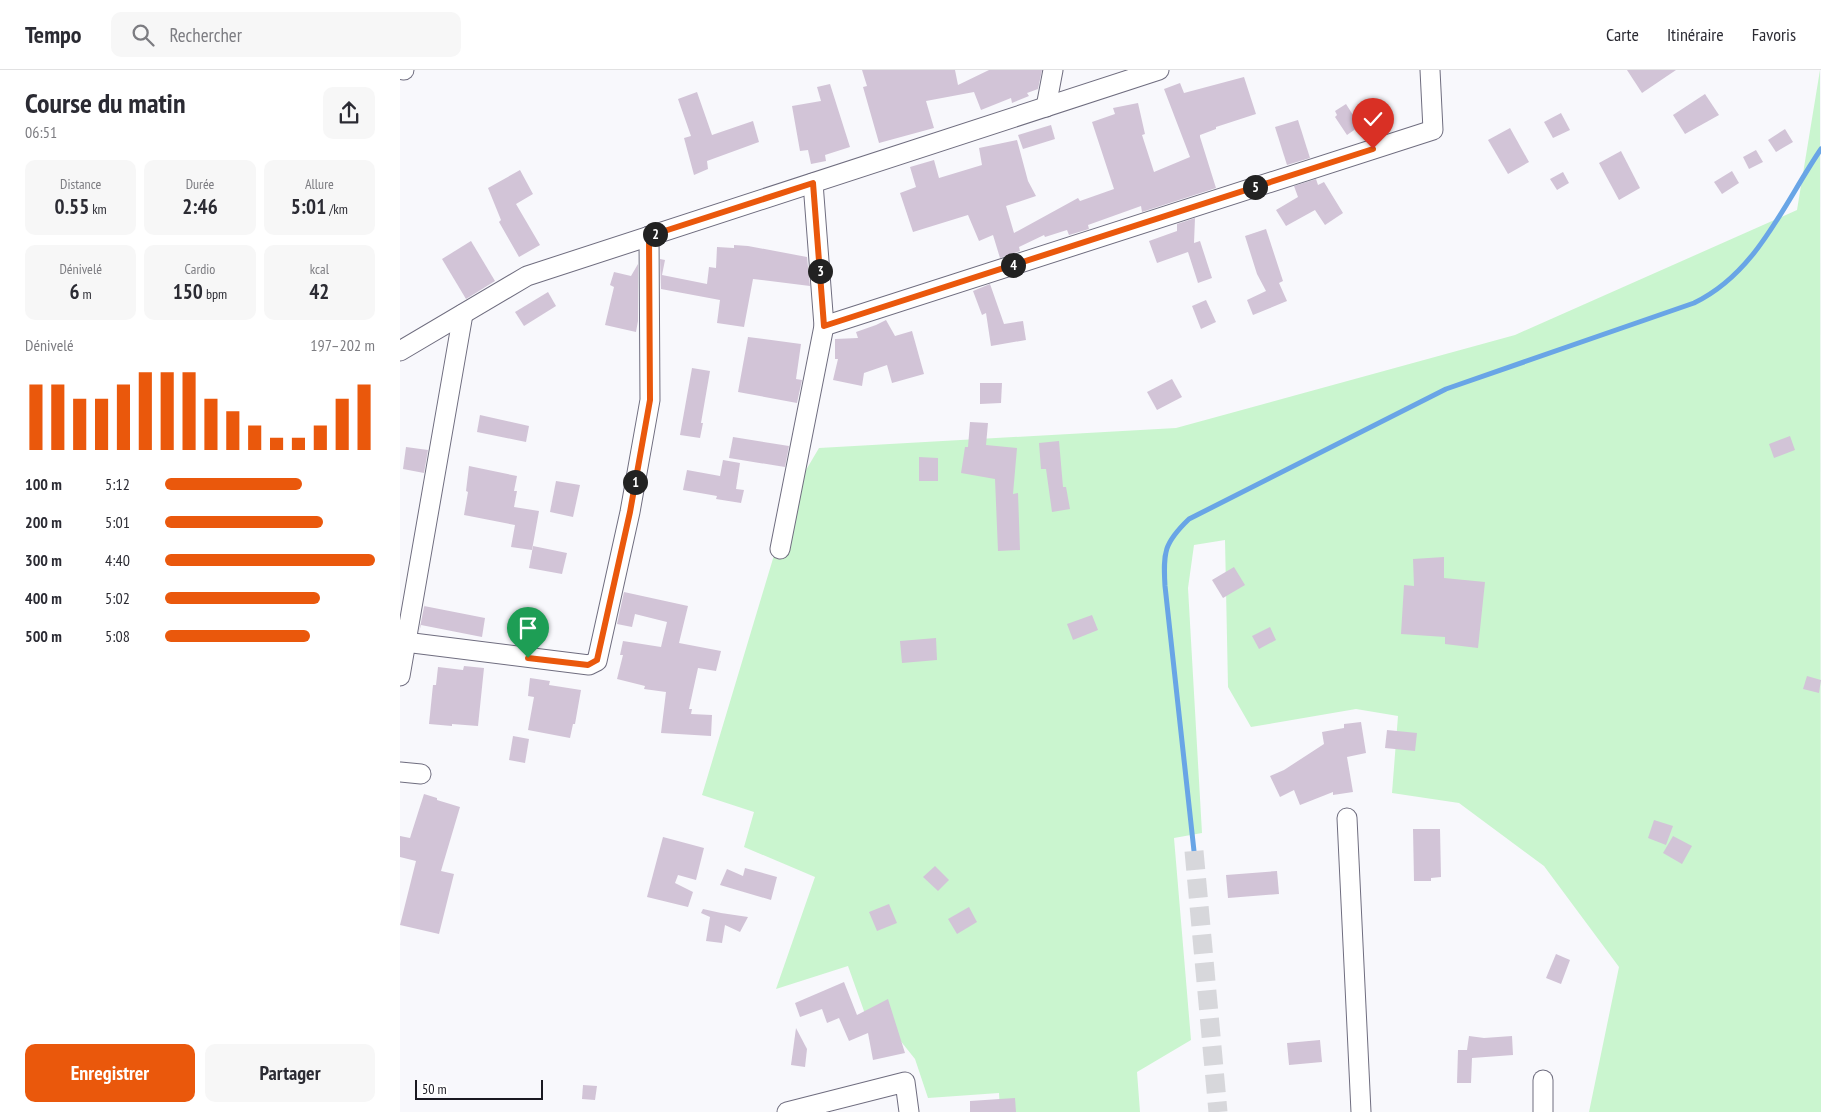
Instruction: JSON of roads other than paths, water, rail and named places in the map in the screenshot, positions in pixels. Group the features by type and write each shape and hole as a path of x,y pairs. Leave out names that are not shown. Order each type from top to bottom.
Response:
{"street":[{"path":"1046,107 1053,70"},
{"path":"400,351 527,276 1159,70"},
{"path":"824,326 1433,130 1430,70"},
{"path":"780,549 824,326 813,183"},
{"path":"405,642 588,665 597,660 630,512 650,400 649,236"},
{"path":"400,676 463,314"},
{"path":"400,772 420,774"},
{"path":"1347,818 1361,1112"},
{"path":"1543,1080 1543,1112"},
{"path":"788,1112 905,1082 909,1112"}],"waterway":[{"path":"1194,851 1164,574 1167,549 1174,535 1181,527 1189,519 1446,389 1694,303 1716,290 1735,274 1752,255 1781,214 1821,149"}],"tunnel":[{"path":"1194,851 1218,1112"}]}
